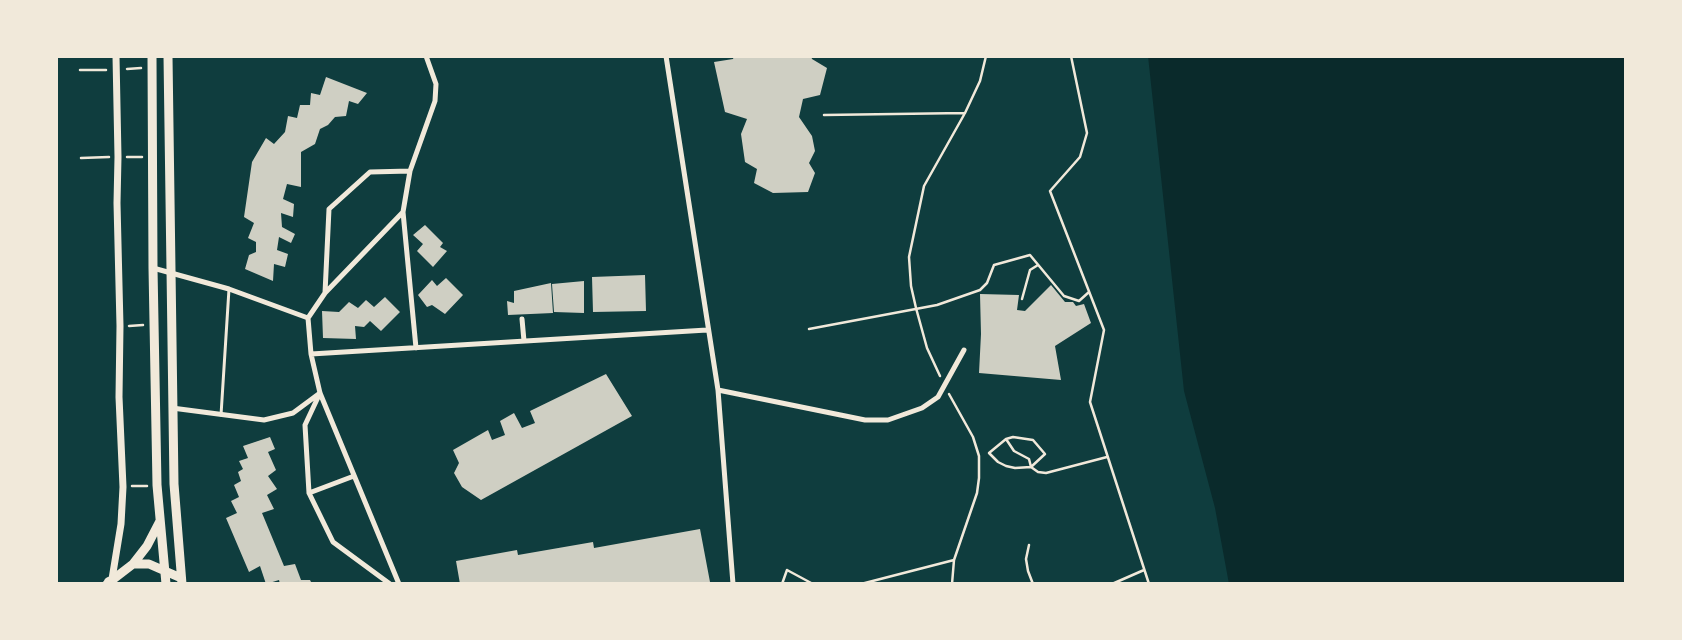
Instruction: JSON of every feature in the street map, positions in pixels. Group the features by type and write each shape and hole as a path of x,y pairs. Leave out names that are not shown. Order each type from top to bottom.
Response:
{"main road":[{"path":"152,56 153,268 158,485 166,584"},
{"path":"168,56 172,408 174,484 181,581"},
{"path":"108,582 133,564 147,546 160,520"},
{"path":"133,564 149,564 164,570 181,581"}],"street":[{"path":"108,582 121,524 123,487 119,397 116,56"},
{"path":"416,348 402,212 410,171 435,101 436,84 426,56"},
{"path":"666,56 718,390 733,584"},
{"path":"325,293 329,209 370,172 410,171"},
{"path":"399,584 320,393 311,354 308,318 325,293 402,212"},
{"path":"153,268 229,289 308,318"},
{"path":"522,319 524,341"},
{"path":"311,354 708,330"},
{"path":"718,390 865,420 888,420 922,408 938,398 964,350"},
{"path":"172,408 264,420 293,414 320,393"},
{"path":"320,393 305,425 309,493 333,542 390,584"},
{"path":"309,493 354,476"}],"lane":[{"path":"221,415 229,289"}],"path":[{"path":"952,584 954,560 977,493 979,456 973,437 944,386 927,348 911,286 909,257 924,186 965,113 980,81 986,56"},
{"path":"1071,56 1087,133 1080,157 1050,191 1104,330 1090,402 1149,584"},
{"path":"824,115 965,113"},
{"path":"809,329 898,314 916,308 937,306 980,290 987,283 994,266 1030,255 1064,296 1079,301 1089,292"},
{"path":"1022,299 1030,270 1038,265"},
{"path":"1013,437 1034,440 1040,445 1045,454 1032,467 1015,468 1006,466 998,462 989,453 1006,439 1013,437"},
{"path":"1006,439 1014,451 1029,459 1032,467 1038,472 1046,473 1107,457"},
{"path":"1029,544 1026,559 1033,584"},
{"path":"861,584 954,560"},
{"path":"782,584 787,570 813,584"},
{"path":"1112,584 1144,570"}],"water":[{"path":"1148,56 1626,56 1626,584 1229,584 1215,508 1184,391"}],"building":[{"path":"734,56 811,56 812,59 827,68 820,95 803,99 799,117 812,136 815,151 809,163 815,173 808,192 773,193 754,183 757,169 745,162 741,134 747,119 725,112 714,62 733,59"},
{"path":"326,77 367,93 358,104 349,101 346,116 335,117 328,125 320,129 315,144 301,152 301,187 287,184 283,199 294,204 293,217 281,213 282,227 295,234 291,243 279,237 277,250 288,254 285,267 274,264 273,281 245,269 249,255 256,252 256,242 248,238 254,223 244,217 252,162 266,138 274,144 285,132 288,116 297,118 300,105 310,105 311,93 320,95"},
{"path":"425,225 443,243 440,247 447,251 433,267 417,251 423,244 413,235"},
{"path":"645,275 646,311 593,312 592,277"},
{"path":"446,278 463,295 445,314 432,305 427,307 418,295 432,280 437,286"},
{"path":"584,281 584,313 554,312 552,284"},
{"path":"551,283 553,313 508,315 507,301 514,303 514,291"},
{"path":"1051,285 1065,302 1073,302 1076,306 1084,304 1091,323 1055,346 1061,380 979,373 981,334 980,294 1019,295 1017,310 1025,311"},
{"path":"385,297 400,312 381,331 370,321 364,327 355,326 356,339 323,338 322,311 339,312 349,302 358,308 366,300 374,307"},
{"path":"606,374 632,416 481,500 462,487 454,473 459,463 453,450 488,430 492,440 505,435 500,421 514,413 522,428 535,423 530,411"},
{"path":"270,437 275,449 268,452 276,470 268,476 277,489 267,495 274,509 262,513 284,566 295,564 301,580 310,580 312,584 280,584 279,580 266,584 260,566 249,572 226,518 237,513 231,501 239,497 234,485 241,481 238,472 243,469 239,461 248,458 243,446"},
{"path":"700,529 710,582 700,584 460,584 456,561 517,550 518,555 593,542 594,548"}]}
